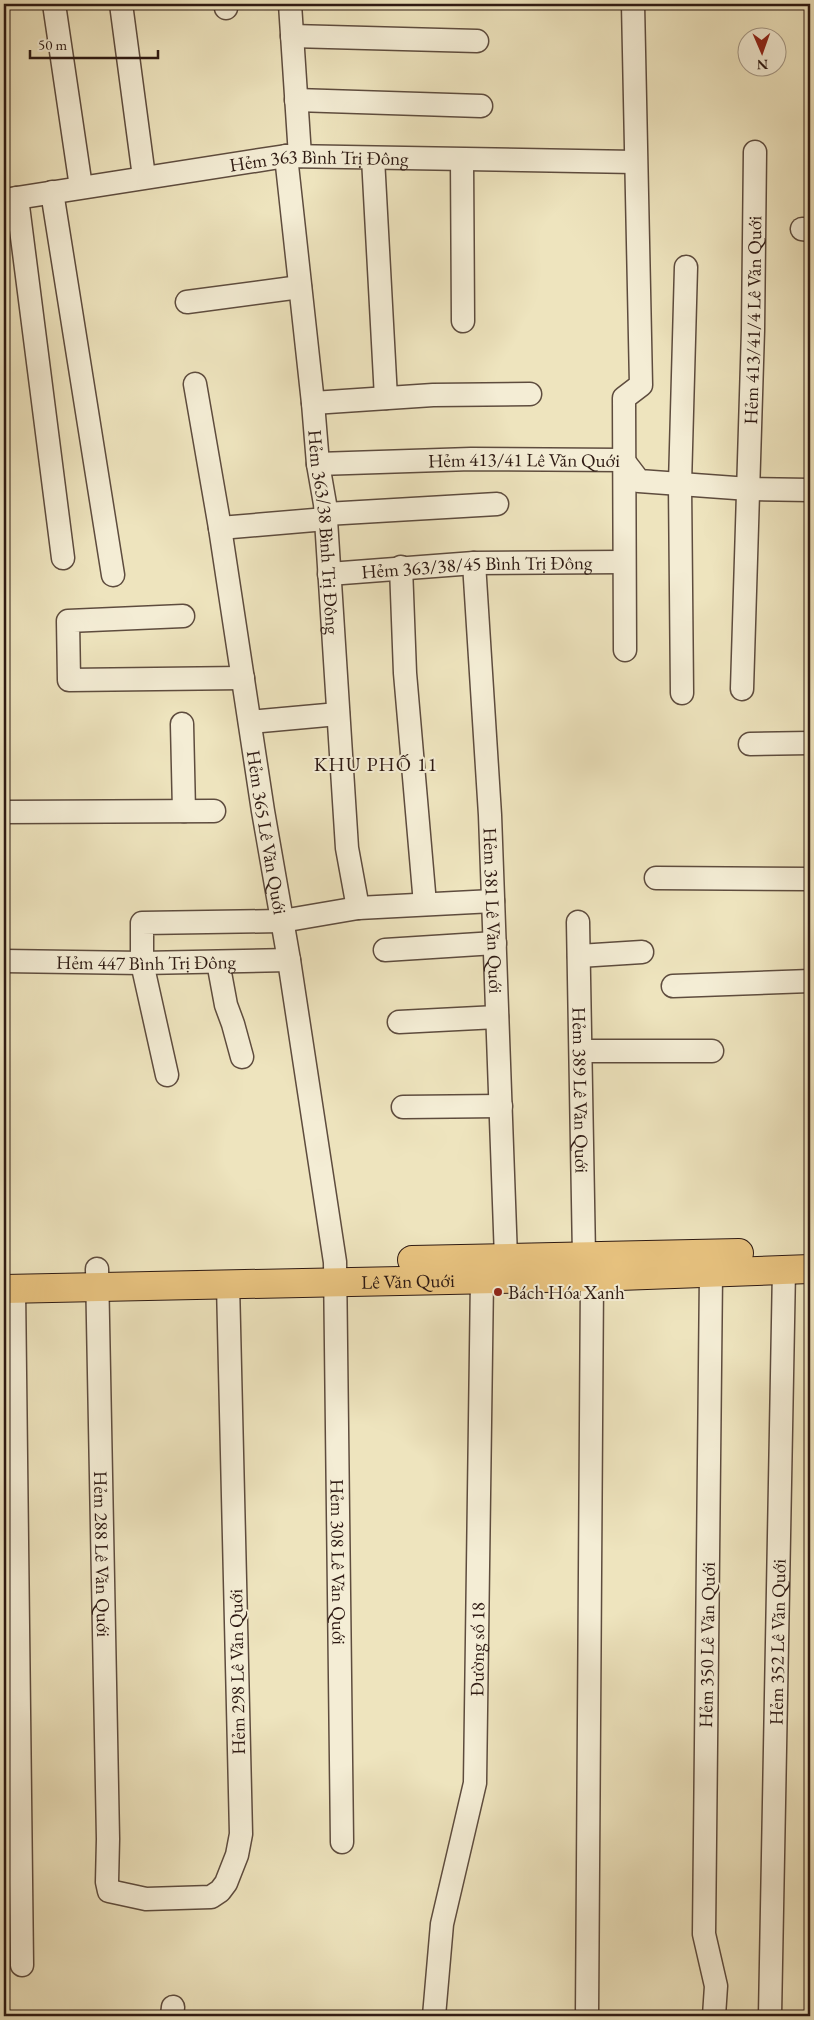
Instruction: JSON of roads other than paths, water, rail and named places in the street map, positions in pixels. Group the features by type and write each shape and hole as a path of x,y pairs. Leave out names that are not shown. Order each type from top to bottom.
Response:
{"main road":[{"name":"Lê Văn Quới","path":"7,1282 336,1272 482,1278 588,1266 711,1263 810,1252"},
{"name":"Lê Văn Quới","path":"97,1278 228,1284 336,1272 506,1258 588,1266"},
{"name":"Lê Văn Quới","path":"711,1263 797,1269"}],"street":[{"path":"54,4 81,187"},
{"path":"121,4 144,177"},
{"name":"Hẻm 363/38 Bình Trị Đông","path":"290,4 296,100 293,156 300,287 318,464 326,517 347,848 358,908"},
{"path":"625,650 623,562 624,398 641,385 633,4"},
{"path":"292,36 477,41"},
{"path":"296,100 481,106"},
{"name":"Hẻm 413/41/4 Lê Văn Quới","path":"742,689 749,489 755,152"},
{"name":"Hẻm 363 Bình Trị Đông","path":"10,199 144,177 293,156 635,162"},
{"path":"373,158 386,398"},
{"path":"462,160 464,322"},
{"path":"52,192 113,575"},
{"path":"10,199 63,558"},
{"path":"682,693 680,484 686,267"},
{"path":"187,302 300,287"},
{"name":"Hẻm 365 Lê Văn Quới","path":"195,384 289,960 336,1272"},
{"path":"313,403 433,395 530,394"},
{"name":"Hẻm 413/41 Lê Văn Quới","path":"318,464 471,459 624,460 639,481 749,489 810,490"},
{"path":"220,528 326,517 497,504"},
{"name":"Hẻm 363/38/45 Bình Trị Đông","path":"329,574 401,567 474,563 623,562"},
{"name":"Hẻm 381 Lê Văn Quới","path":"474,563 490,815 506,1258"},
{"path":"401,567 405,673 425,904"},
{"path":"182,616 68,621 69,680 243,678"},
{"path":"250,722 338,714"},
{"path":"182,724 184,812"},
{"path":"750,744 810,744"},
{"path":"4,812 214,811"},
{"path":"656,878 810,879"},
{"path":"167,1075 142,963 142,923 282,921 358,908 493,901"},
{"name":"Hẻm 389 Lê Văn Quới","path":"578,922 588,1266 587,2016"},
{"path":"384,950 495,944"},
{"path":"579,956 642,952"},
{"name":"Hẻm 447 Bình Trị Đông","path":"4,961 142,963 289,960"},
{"path":"218,962 226,1005 242,1058"},
{"path":"672,986 810,982"},
{"path":"399,1022 498,1017"},
{"path":"581,1051 712,1051"},
{"path":"402,1107 501,1106"},
{"name":"Hẻm 350 Lê Văn Quới","path":"711,1263 704,1934 716,1986 714,2016"},
{"name":"Hẻm 352 Lê Văn Quới","path":"770,2016 797,1269"},
{"name":"Hẻm 308 Lê Văn Quới","path":"336,1272 342,1842"},
{"name":"Hẻm 288 Lê Văn Quới","path":"97,1278 108,1839"},
{"name":"Đường số 18","path":"434,2016 442,1924 475,1783 482,1278"},
{"path":"7,1282 13,1942 22,1965"},
{"name":"Hẻm 298 Lê Văn Quới","path":"108,1839 107,1882 110,1891 146,1899 210,1897 220,1891 226,1883 237,1855 241,1834 228,1284"}],"place":[{"name":"Bách Hóa Xanh","path":"498,1292"}],"district":[{"name":"KHU PHỐ 11","path":"376,764"}]}
